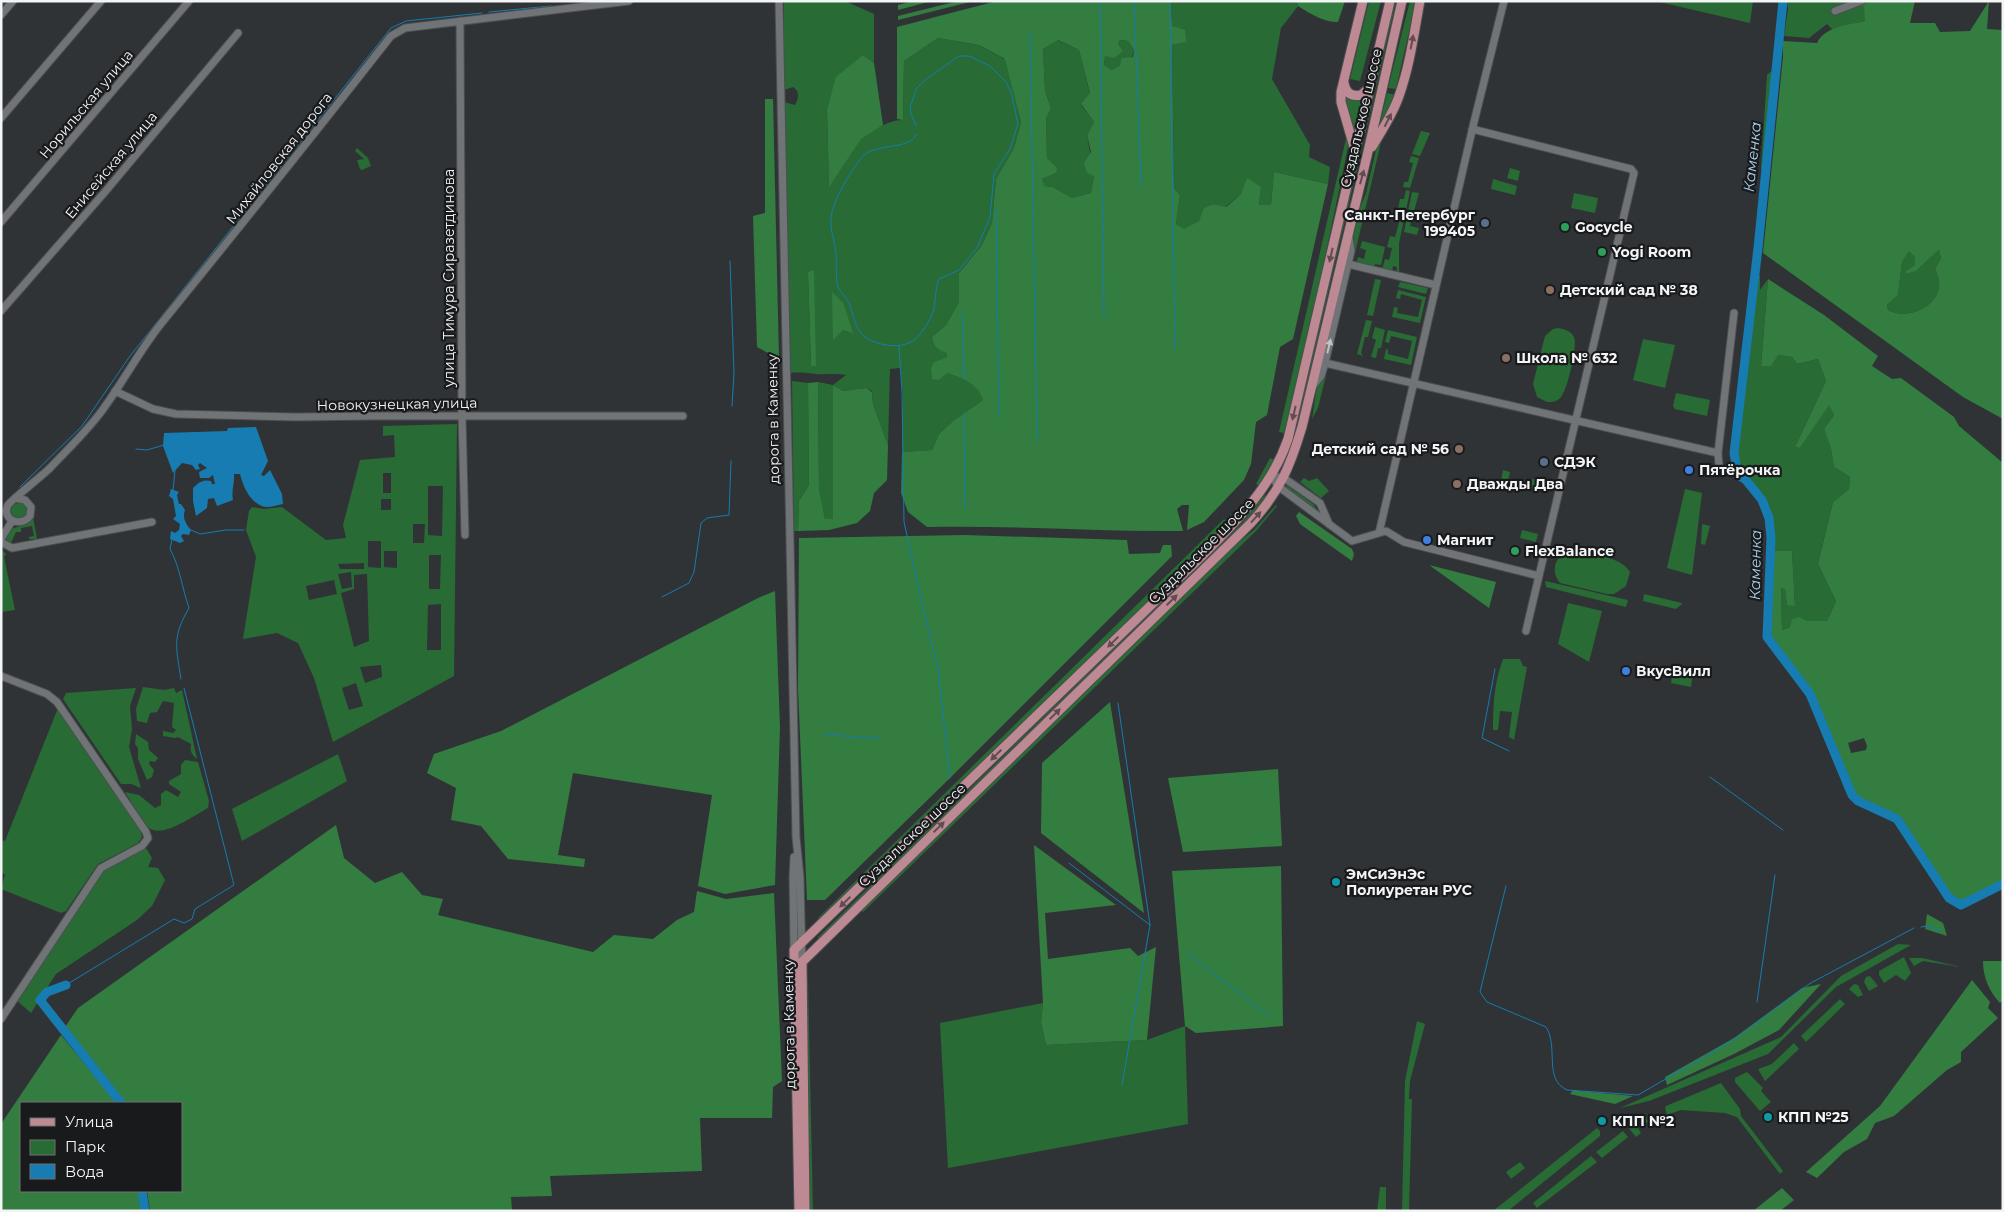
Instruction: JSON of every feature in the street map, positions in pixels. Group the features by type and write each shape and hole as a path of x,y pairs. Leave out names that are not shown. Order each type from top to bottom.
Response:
{"main road":[{"path":"1355,149 1341,102 1344,80 1363,1"},
{"name":"Суздальское шоссе","path":"798,954 1203,555 1247,509 1271,476 1288,439 1390,1"},
{"name":"Суздальское шоссе","path":"798,954 1246,527 1262,510 1279,487 1302,427 1402,1"},
{"path":"1367,156 1383,130 1400,95 1409,60 1420,1"},
{"path":"1344,80 1347,92 1351,95 1361,95 1370,87"},
{"name":"дорога в Каменку","path":"798,954 799,1211"},
{"name":"дорога в Каменку","path":"798,954 805,1211"}],"street":[{"path":"1,14 13,1"},
{"path":"1,118 101,1"},
{"name":"Норильская улица","path":"1,222 189,1"},
{"name":"Михайловская дорога","path":"1,504 13,500 35,482 101,412 142,349 391,36 404,28 629,1"},
{"name":"дорога в Каменку","path":"779,1 796,837 800,877 798,954"},
{"path":"1379,533 1472,130 1504,1"},
{"path":"1835,11 1862,1"},
{"name":"улица Тимура Сиразетдинова","path":"460,21 462,415 465,535"},
{"name":"Енисейская улица","path":"1,311 104,193 238,33"},
{"path":"1472,130 1634,171 1526,631"},
{"path":"1310,390 1321,376 1325,363 1351,251 1348,234"},
{"path":"1348,264 1436,285"},
{"path":"1719,465 1718,453 1734,313"},
{"path":"1325,363 1718,453"},
{"name":"Новокузнецкая улица","path":"115,390 153,409 176,414 295,417 462,415 683,416"},
{"path":"1271,476 1279,487 1352,541 1386,531 1404,542 1539,576"},
{"path":"1271,476 1284,478 1320,504 1329,524"},
{"name":"Михайловская дорога","path":"28,502 30,491 35,482"},
{"path":"1,508 12,521 20,522 28,519 31,510 28,502 22,498 13,500 7,506 7,514"},
{"path":"12,521 1,540 12,548 152,522"},
{"path":"1,676 47,694 57,702 148,838 142,846 101,868 1,1019"}],"green space":[{"path":"784,1 845,1 874,14 874,63 863,55 830,98 827,109 829,186 860,139 881,126 893,121 903,120 904,61 938,38 979,45 1004,59 1014,48 1009,71 1021,122 1014,148 996,179 992,223 982,245 959,273 959,302 946,325 932,337 947,353 947,373 964,379 973,385 983,400 953,421 939,434 932,450 902,452 903,392 900,368 890,369 888,445 873,404 872,391 866,388 843,391 833,385 846,375 790,373 784,102 795,105 798,95 793,87 784,90","holes":["808,272 816,366 811,366","844,304 852,334 843,330 833,339"]},
{"path":"913,1 932,1 898,10 898,5"},
{"path":"958,1 974,1 898,20 898,16"},
{"path":"997,1 1171,1 1172,26 1185,30 1186,42 1172,45 1174,188 1180,195 1176,224 1184,229 1199,221 1204,208 1214,204 1226,207 1241,194 1247,178 1261,187 1259,205 1271,205 1274,172 1328,184 1293,339 1280,347 1267,415 1256,422 1251,464 1244,480 1204,522 1187,530 1189,505 1182,505 1177,509 1183,531 927,527 908,512 901,493 902,452 932,450 939,434 953,421 983,400 973,385 958,377 947,373 939,380 932,379 931,368 934,362 946,358 947,353 937,348 932,337 946,325 959,302 959,273 982,245 992,223 996,179 1014,148 1021,122 1005,59 979,45 938,38 904,61 903,120 897,119 897,27","holes":["1058,40 1079,50 1090,93 1081,104 1094,122 1087,135 1091,152 1084,163 1087,173 1094,176 1091,193 1072,198 1053,187 1044,186 1042,179 1056,173 1057,168 1047,158 1046,118 1051,109 1045,90 1043,49","1120,40 1128,41 1134,50 1133,57 1122,58 1120,65 1112,70 1104,65 1105,56 1114,58 1123,51 1118,44"]},
{"path":"1171,1 1298,1 1298,6 1281,28 1272,79 1310,145 1309,157 1330,167 1328,184 1274,172 1271,205 1259,205 1261,187 1241,194 1225,207 1214,204 1199,221 1184,230 1176,224 1180,195 1174,188 1172,45 1185,42 1172,26"},
{"path":"1298,1 1345,1 1338,22 1327,21 1312,15 1298,6"},
{"path":"1369,1 1381,1 1360,81 1350,79"},
{"path":"1394,1 1396,1 1393,15 1293,443 1287,461 1284,460 1291,443"},
{"path":"1410,1 1416,1 1396,89 1388,88"},
{"path":"1655,1 1753,1 1750,23"},
{"path":"1787,1 1865,1 1865,21 1832,29 1827,24 1809,38 1784,36 1788,9"},
{"path":"1857,1 1915,1 1910,23 1935,23 1940,32 1970,31 1989,1 1987,29 2003,30 2003,419 1963,397 1763,253 1783,57 1783,41 1817,43 1821,37 1831,30 1865,21 1864,7","holes":["1939,250 1941,258 1935,269 1939,288 1932,302 1926,307 1911,313 1895,313 1888,310 1887,305 1898,295 1902,262 1909,251 1915,257 1915,265 1907,270 1905,274 1916,271"]},
{"path":"1057,40 1079,50 1090,94 1081,105 1094,122 1087,135 1094,176 1091,193 1072,198 1053,187 1043,186 1042,179 1056,173 1047,158 1046,118 1051,109 1045,90 1043,49"},
{"path":"1120,40 1128,41 1134,50 1132,57 1112,70 1104,65 1105,55"},
{"path":"863,55 874,63 883,125 861,139 829,187 827,109 836,77"},
{"path":"1777,66 1765,175 1761,169 1767,75"},
{"path":"1387,93 1396,95 1378,132"},
{"path":"1345,95 1362,98 1354,130 1344,102"},
{"path":"765,99 773,99 779,359 757,347 753,216 765,213"},
{"path":"1421,131 1430,133 1420,156 1412,154"},
{"path":"1347,134 1349,142 1313,315 1284,433 1279,432"},
{"path":"1382,138 1355,253 1353,234 1359,210 1366,193 1376,150"},
{"path":"357,148 368,158 371,166 360,169 357,160 364,159 355,151"},
{"path":"1411,156 1419,158 1410,188 1403,187 1404,182 1408,182 1413,163 1409,162"},
{"path":"1510,168 1520,171 1518,181 1507,178"},
{"path":"1493,179 1517,186 1515,195 1491,189"},
{"path":"1406,190 1410,191 1399,243 1399,274 1396,273 1397,267 1393,266 1392,272 1382,269 1385,259 1389,260 1392,248 1387,247 1390,236 1395,237 1400,219 1396,218 1400,199 1404,199"},
{"path":"1412,192 1419,193 1410,226 1419,228 1417,235 1404,232"},
{"path":"1574,193 1598,198 1595,213 1571,208"},
{"path":"1362,241 1385,247 1381,265 1375,264 1374,268 1356,264 1358,257 1364,259 1366,250 1360,248"},
{"path":"1909,250 1915,257 1915,265 1907,270 1916,271 1939,250 1941,258 1935,269 1939,288 1932,302 1926,307 1911,313 1895,313 1888,310 1887,305 1898,295 1902,262"},
{"path":"814,270 816,366 811,366 808,272"},
{"path":"1754,274 1760,276 1760,290 1768,279 1761,366 1778,355 1792,357 1797,364 1818,359 1826,381 1795,447 1800,448 1829,404 1834,415 1824,429 1831,449 1834,467 1850,477 1849,489 1833,502 1818,564 1836,601 1827,621 1807,621 1782,630 1781,588 1785,588 1787,605 1795,605 1792,551 1772,551 1773,528 1771,515 1766,504 1748,482 1738,475 1734,453"},
{"path":"1375,279 1381,280 1373,316 1367,315"},
{"path":"1768,279 1824,315 1878,356 1872,366 1892,379 1901,378 1954,417 1959,426 2003,463 2003,886 1962,905 1951,896 1899,817 1856,796 1813,694 1769,638 1772,551 1792,551 1795,606 1787,605 1785,589 1781,588 1782,630 1790,627 1792,619 1799,617 1807,621 1827,621 1836,601 1818,564 1833,502 1849,489 1850,477 1834,467 1831,449 1824,429 1834,415 1829,405 1800,448 1795,447 1826,381 1818,359 1797,364 1792,357 1778,355 1771,366 1761,366","holes":["1864,738 1867,746 1866,750 1851,753 1848,743"]},
{"path":"1400,282 1428,288 1426,294 1398,287"},
{"path":"1398,290 1426,297 1420,323 1392,317 1394,307 1398,308 1397,313 1418,317 1422,300 1401,294 1400,299 1396,298"},
{"path":"832,292 844,304 853,334 843,330 833,340"},
{"path":"1366,320 1372,321 1368,337 1365,337 1361,353 1363,356 1357,354"},
{"path":"1375,327 1385,330 1381,348 1378,348 1376,358 1371,357 1376,340 1372,338"},
{"path":"1558,328 1571,333 1574,337 1575,349 1569,378 1561,397 1553,402 1547,402 1537,397 1533,384 1545,336 1553,329"},
{"path":"1388,330 1417,337 1411,365 1384,359 1386,349 1388,354 1408,359 1412,341 1391,336 1389,343 1385,342"},
{"path":"1643,339 1675,345 1665,388 1633,380"},
{"path":"1328,367 1318,408 1312,419 1317,386"},
{"path":"792,381 808,383 809,485 799,501 798,531 794,531"},
{"path":"818,382 833,385 833,519 825,519 819,489"},
{"path":"818,382 819,489 825,519 833,519 833,385 843,391 866,388 872,392 873,404 888,445 887,480 874,493 870,511 857,523 829,530 798,531 799,501 809,485 808,383"},
{"path":"1676,393 1710,400 1707,416 1675,409 1673,406"},
{"path":"457,424 454,676 333,742 314,678 298,643 277,633 243,639 256,557 246,530 249,511 252,507 263,509 282,507 326,540 346,538 343,525 360,460 395,457 394,435 383,436 383,426","holes":["383,473 391,473 391,493 383,493","428,486 443,486 442,536 428,535","381,499 391,499 391,510 381,510","413,524 425,524 424,543 413,543","368,541 381,541 381,568 368,567","384,551 397,551 397,568 384,567","429,555 441,555 440,589 429,589","364,563 364,569 340,569 338,564","351,572 352,587 342,589 338,574","367,574 369,641 354,647 341,593 354,589 354,575","334,580 337,594 309,600 306,586","441,604 441,650 427,650 428,605","381,665 382,677 365,683 360,667","356,683 363,706 349,710 342,688"]},
{"path":"1270,458 1274,460 1260,486 1256,484"},
{"path":"1503,470 1510,472 1507,487 1500,486"},
{"path":"1304,478 1309,481 1317,478 1329,491 1321,498 1300,482"},
{"path":"1532,479 1550,483 1548,492 1530,488"},
{"path":"1286,485 1313,504 1318,511 1284,488"},
{"path":"1685,489 1702,493 1692,575 1667,568"},
{"path":"1265,495 1267,497 1246,523 818,941 818,937 1243,522"},
{"path":"16,503 22,503 27,508 25,517 16,519 11,514 11,508"},
{"path":"1276,505 1256,531 863,912 860,910 1236,544 1254,530"},
{"path":"1299,512 1352,549 1354,554 1352,561 1300,524 1296,516"},
{"path":"33,517 37,539 29,539 29,537 34,536 32,526 21,528 21,532 16,532 11,543 7,543 8,541 6,540 11,529 26,524"},
{"path":"1224,519 1226,521 1220,531 865,880 819,920 818,918"},
{"path":"1702,524 1710,526 1705,545 1701,544"},
{"path":"1522,530 1538,534 1536,542 1520,538"},
{"path":"964,535 1127,540 1129,554 1160,553 1163,545 1171,545 1172,556 825,900 807,900 798,688 799,538"},
{"path":"5,546 3,551 6,554 4,557 15,610 1,612 1,553"},
{"path":"1572,550 1604,556 1626,567 1630,572 1626,586 1614,594 1607,594 1560,583 1555,573 1556,563 1562,555"},
{"path":"1429,565 1496,582 1489,608"},
{"path":"1545,581 1628,600 1626,607 1546,587"},
{"path":"775,591 780,727 775,885 725,894 698,886 712,795 573,773 558,855 585,859 584,867 508,859 481,826 451,820 456,788 427,773 434,754 501,731 758,598"},
{"path":"1644,594 1682,604 1676,609 1643,601"},
{"path":"1568,603 1602,611 1589,662 1558,644"},
{"path":"1503,659 1520,659 1523,666 1527,667 1514,740 1509,737 1512,712 1500,711 1498,730 1493,730 1495,694"},
{"path":"1673,670 1693,674 1691,687 1671,683"},
{"path":"143,687 164,690 174,688 176,693 182,690 197,759 191,752 191,744 178,737 163,736 163,731 173,733 176,730 172,727 174,703 163,701 157,712 150,713 147,723 137,721 136,709"},
{"path":"136,688 130,706 132,729 129,747 141,788 131,784 121,784 63,699 66,693"},
{"path":"1110,702 1144,913 1041,833 1042,763"},
{"path":"58,708 140,827 142,837 138,843 98,864 66,911 61,913 1,889 5,874 1,873 1,840 5,841"},
{"path":"136,734 148,742 149,750 158,758 155,762 150,761 149,764 154,770 152,777 147,780 138,759 138,748 135,744"},
{"path":"338,754 347,781 242,841 232,809"},
{"path":"185,760 198,762 209,801 208,808 171,828 155,831 146,825 125,792 139,795 155,808 161,805 161,794 166,790 178,797 181,792 169,784 169,781 181,774 181,765"},
{"path":"1278,769 1282,846 1183,852 1168,778"},
{"path":"336,825 344,858 375,883 402,872 422,895 443,899 438,915 593,952 614,935 653,939 677,920 694,912 697,891 726,899 774,893 782,1081 773,1087 772,1118 700,1118 702,1171 550,1176 552,1196 511,1197 512,1211 150,1211 147,1192 182,1192 182,1102 125,1102 65,1027 78,1008"},
{"path":"1034,845 1116,905 1045,913 1048,959 1130,948 1138,956 1156,947 1147,1040 1046,1045 1041,1022 1043,1003"},
{"path":"146,848 152,858 148,867 158,868 165,880 152,906 137,920 56,974 31,1013 16,1000 104,870"},
{"path":"1281,866 1283,1026 1196,1033 1185,1026 1172,871"},
{"path":"1927,914 1943,923 1947,936 1925,929"},
{"path":"1898,944 1911,945 1836,987 1768,1054 1649,1101 1620,1108 1781,1037 1841,976"},
{"path":"1904,957 1911,973 1905,981 1896,975 1884,983 1879,975 1879,971"},
{"path":"1909,958 1922,958 1961,967 1923,961 1914,966"},
{"path":"1983,961 2003,961 2003,1000 2000,1003 1987,984"},
{"path":"1870,976 1878,986 1869,991 1864,982 1866,977"},
{"path":"806,979 808,980 813,1211 810,1211"},
{"path":"1972,980 1990,1002 1988,1008 1998,1018 1961,1052 1961,1062 1947,1070 1894,1116 1875,1123 1867,1139 1844,1152 1817,1178 1806,1172 1880,1106"},
{"path":"1821,984 1779,1030 1734,1054 1667,1085 1665,1077 1734,1038 1802,988"},
{"path":"1854,984 1858,985 1863,995 1858,997 1849,989"},
{"path":"1840,999 1845,1004 1806,1042 1801,1036"},
{"path":"1043,1003 1041,1022 1046,1045 1147,1040 1185,1026 1188,1124 948,1168 940,1023"},
{"path":"1417,1021 1425,1024 1410,1081 1409,1099 1412,1099 1409,1211 1402,1211 1405,1081"},
{"path":"61,1035 116,1102 20,1102 20,1192 138,1192 141,1211 1,1211 1,1124"},
{"path":"1794,1043 1799,1049 1765,1081 1758,1069 1772,1064"},
{"path":"1747,1072 1763,1088 1761,1091 1771,1102 1760,1111 1735,1082 1735,1078"},
{"path":"1721,1083 1740,1109 1741,1116 1783,1171 1780,1174 1737,1117 1725,1113 1681,1110 1667,1115 1666,1106"},
{"path":"1573,1090 1633,1096 1615,1104 1570,1094"},
{"path":"1645,1113 1648,1122 1638,1128 1641,1133 1636,1137 1628,1127"},
{"path":"1597,1128 1600,1131 1600,1136 1508,1211 1493,1211"},
{"path":"1623,1131 1628,1137 1602,1158 1596,1152"},
{"path":"1591,1156 1597,1162 1537,1208 1533,1203"},
{"path":"1520,1162 1525,1168 1511,1179 1506,1172"},
{"path":"1380,1187 1386,1187 1386,1211 1377,1211"},
{"path":"1782,1188 1794,1200 1780,1211 1753,1211"}],"water":[{"path":"256,427 268,461 261,475 264,476 270,470 282,494 283,504 267,507 257,504 247,493 240,474 234,474 233,500 217,506 214,498 208,499 207,508 196,516 193,488 199,483 208,480 215,484 213,475 209,478 200,478 199,472 207,468 200,463 198,465 200,469 196,470 192,465 182,463 173,473 163,446 164,433 227,431 228,428"},
{"path":"171,489 179,492 177,495 179,504 185,510 185,521 191,530 189,535 183,534 181,536 184,541 180,543 170,539 171,531 175,533 179,530 180,524 173,519 176,516 173,499 169,496"}],"waterway":[{"path":"1,6 5,1"},
{"path":"1100,1 1104,316"},
{"path":"1134,1 1141,185"},
{"path":"1170,1 1175,348"},
{"name":"Каменка","path":"1783,1 1758,248 1734,453 1738,475 1745,479 1762,500 1769,518 1771,537 1767,637 1810,694 1852,795 1858,801 1897,819 1949,898 1961,905 2003,884"},
{"path":"489,12 551,6"},
{"path":"20,487 82,426 130,356 391,28 406,21 482,13"},
{"path":"1030,33 1037,441"},
{"path":"916,126 910,107 917,88 925,80 959,56 969,56 990,66 1006,82 1011,92 1018,124 1010,149 994,174 990,217 977,248 959,270 939,279 933,312 918,336 911,342 893,346 870,340 861,334 856,326 849,303 838,287 836,253 831,220 834,204 843,186 863,156 876,149 901,145 913,139 916,134"},
{"path":"996,210 999,417"},
{"path":"730,261 734,373 732,406"},
{"path":"963,314 964,379"},
{"path":"899,346 902,392 904,522 938,668 950,778"},
{"path":"964,413 965,508"},
{"path":"136,449 147,450 164,445"},
{"path":"662,597 689,583 694,572 701,523 707,518 729,515 731,461"},
{"path":"173,491 175,470"},
{"path":"191,530 200,534 226,530 244,530"},
{"path":"172,539 170,549 179,570 189,608 180,627 177,642 181,679"},
{"path":"1495,669 1482,738 1509,751"},
{"path":"66,985 174,919 184,923 192,919 195,909 234,885 184,688"},
{"path":"1118,703 1150,925 1122,1085"},
{"path":"824,734 864,738 880,737"},
{"path":"1710,777 1783,830"},
{"path":"1069,863 1150,925"},
{"path":"1757,1002 1775,875"},
{"path":"1506,886 1480,992 1487,1002 1546,1027 1550,1035 1555,1078 1567,1090 1638,1095 1735,1039 1809,984 1914,928"},
{"path":"1921,927 1927,926 1940,930"},
{"path":"1188,954 1269,1016"},
{"path":"66,985 47,992 40,1000 120,1102"},
{"path":"142,1192 145,1211"}],"place":[{"name":"Санкт-Петербург 199405","path":"1485,223"},
{"name":"Gocycle","path":"1565,227"},
{"name":"Yogi Room","path":"1602,252"},
{"name":"Детский сад № 38","path":"1550,290"},
{"name":"Школа № 632","path":"1506,358"},
{"name":"Детский сад № 56","path":"1459,449"},
{"name":"СДЭК","path":"1544,462"},
{"name":"Пятёрочка","path":"1689,470"},
{"name":"Дважды Два","path":"1457,484"},
{"name":"Магнит","path":"1427,540"},
{"name":"FlexBalance","path":"1515,551"},
{"name":"ВкусВилл","path":"1626,671"},
{"name":"ЭмСиЭнЭс Полиуретан РУС","path":"1336,882"},
{"name":"КПП №25","path":"1768,1117"},
{"name":"КПП №2","path":"1602,1121"}]}
